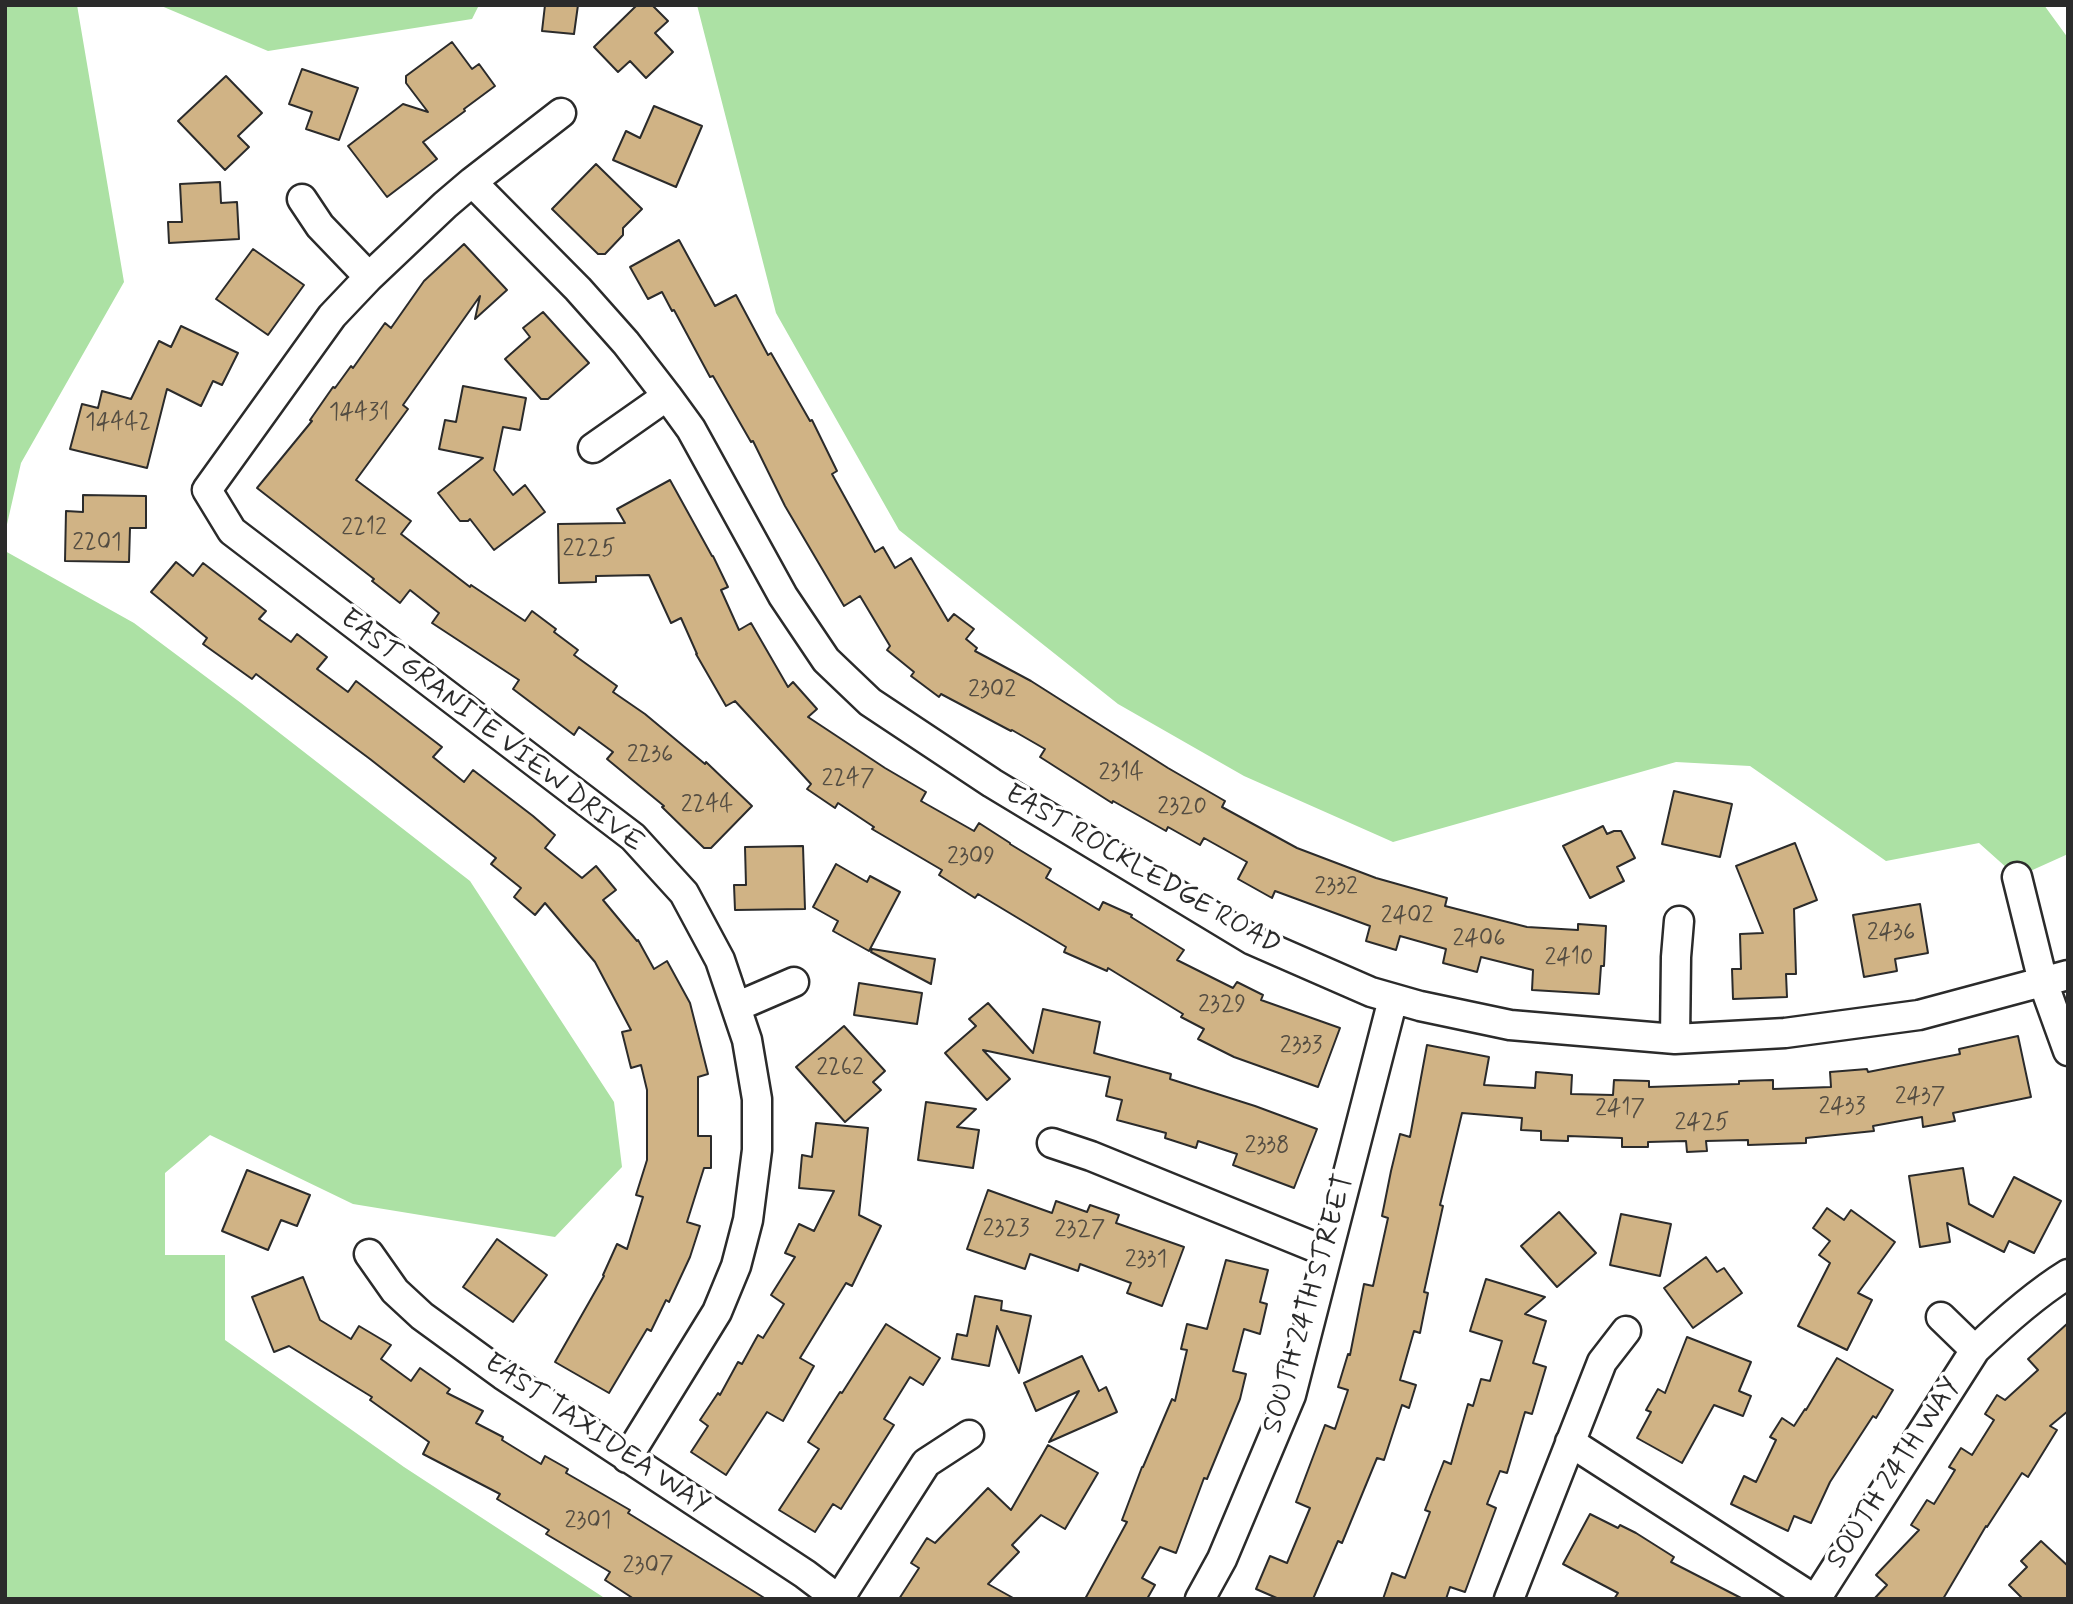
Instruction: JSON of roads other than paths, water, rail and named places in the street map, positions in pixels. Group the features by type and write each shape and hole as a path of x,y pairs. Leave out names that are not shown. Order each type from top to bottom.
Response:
{"street":[{"path":"302,199 320,226 369,277 472,182 561,113"},
{"name":"EAST ROCKLEDGE ROAD","path":"472,182 578,289 626,343 667,396 691,429 790,607 826,660 870,702 992,783 1252,940 1371,992 1420,1006 1510,1025 1675,1039 1785,1033 1919,1015 2055,979"},
{"name":"EAST GRANITE VIEW DRIVE","path":"369,277 332,316 207,490 232,531 633,837 684,893 720,960 747,1040 757,1099 757,1150 748,1220 736,1266 717,1312 627,1458"},
{"path":"593,448 667,396"},
{"path":"2017,877 2055,979 2068,1051"},
{"path":"1675,1039 1679,921"},
{"path":"736,1007 794,982"},
{"name":"SOUTH 24TH STREET","path":"1200,1599 1222,1559 1291,1395 1393,999"},
{"path":"1052,1143 1091,1156 1327,1252"},
{"name":"EAST TAXIDEA WAY","path":"369,1254 395,1291 422,1316 503,1375 839,1599"},
{"name":"SOUTH 24TH WAY","path":"1815,1599 1975,1350 2038,1294 2068,1274"},
{"name":"SOUTH 24TH WAY","path":"1941,1317 1975,1350"},
{"path":"1509,1599 1602,1362 1626,1331"},
{"path":"839,1599 926,1463 969,1435"},
{"path":"1570,1442 1815,1599"}]}
